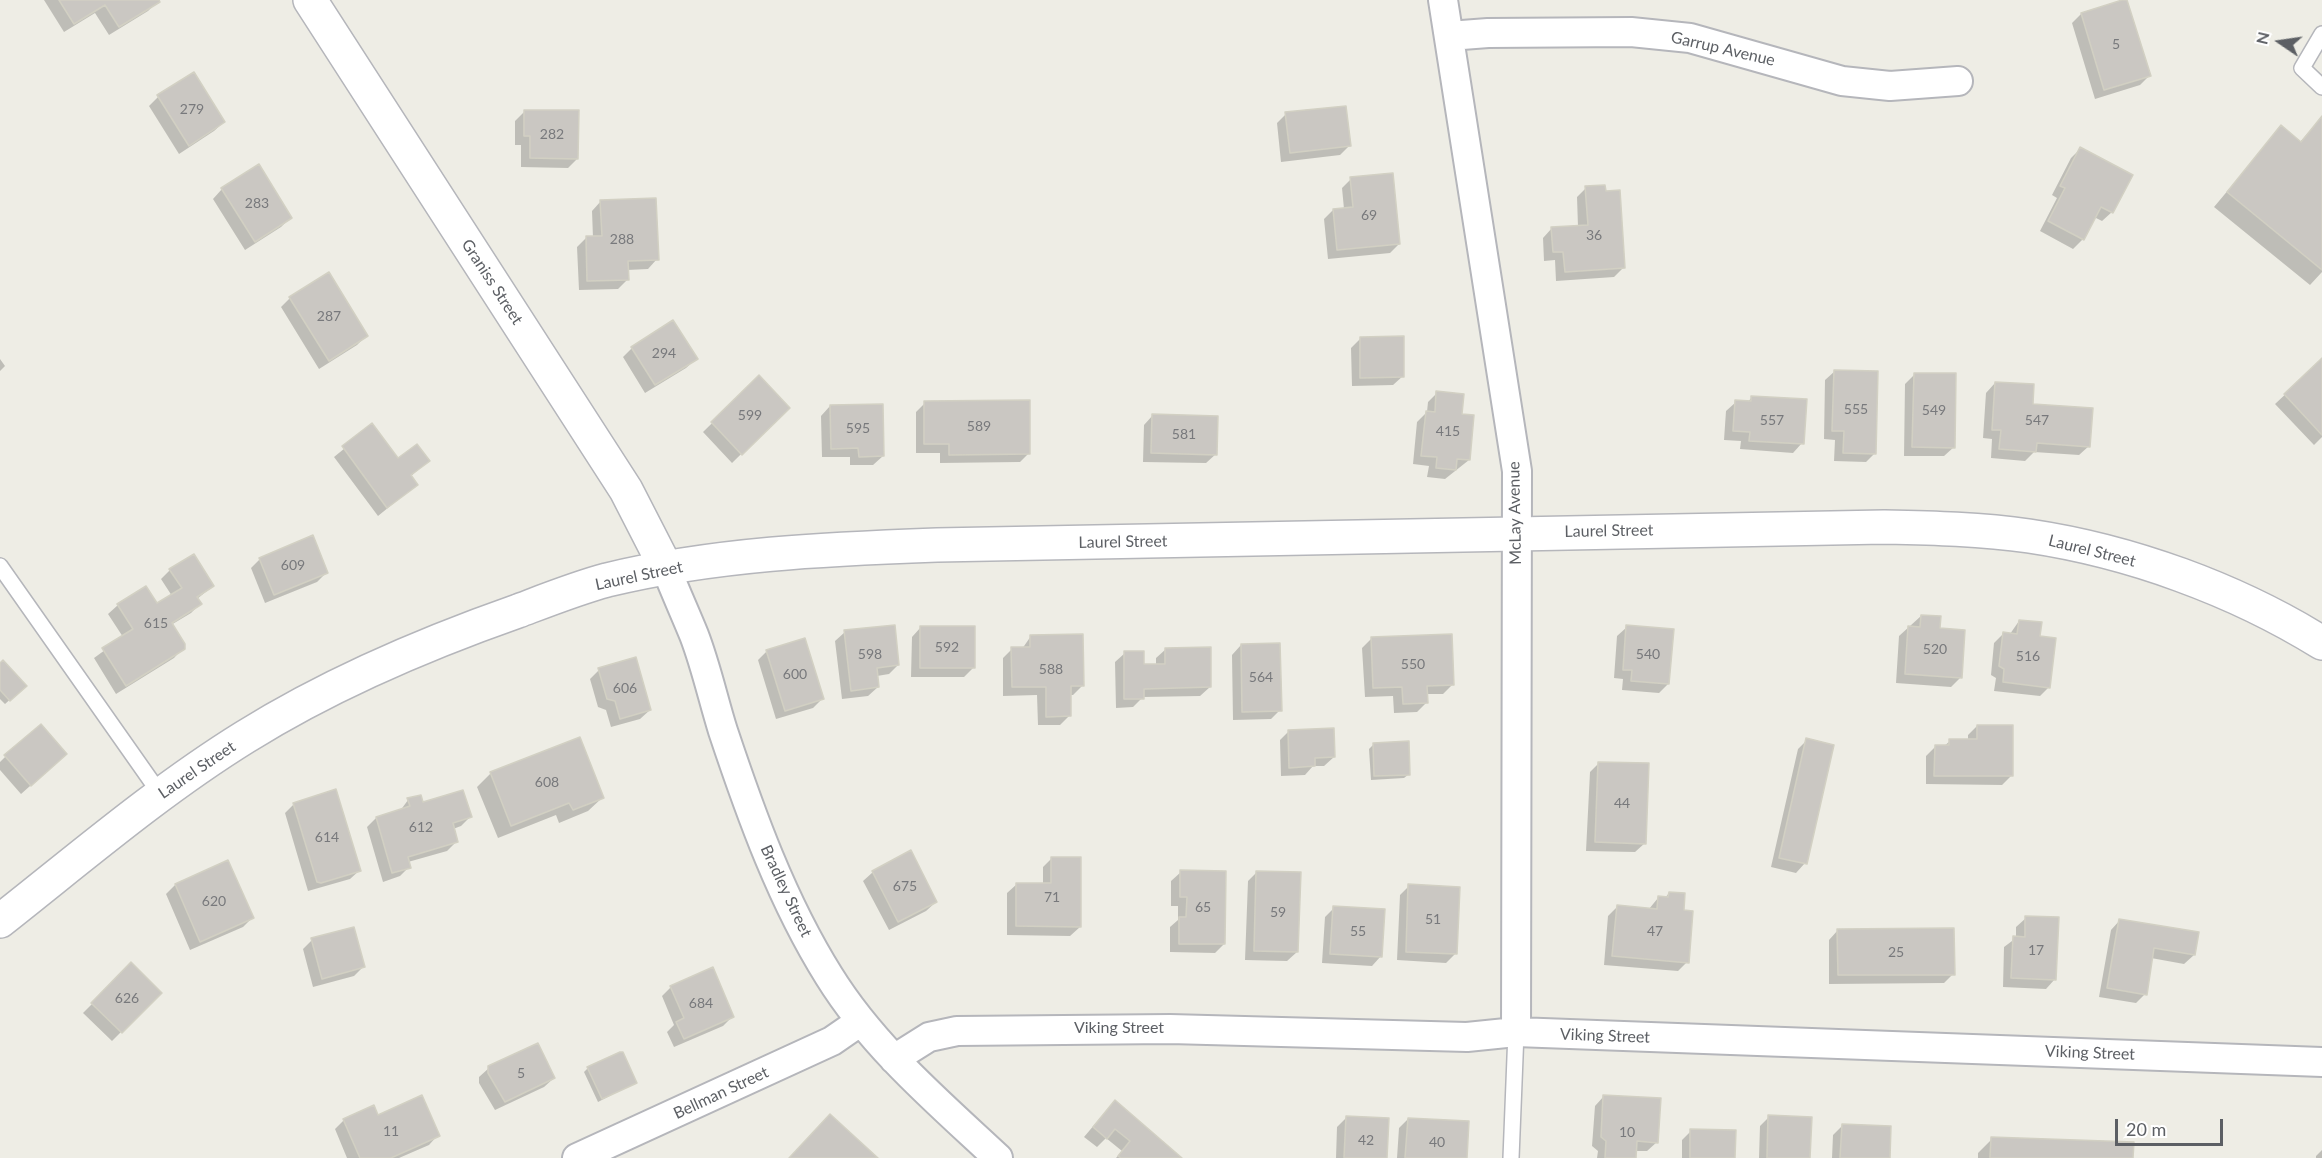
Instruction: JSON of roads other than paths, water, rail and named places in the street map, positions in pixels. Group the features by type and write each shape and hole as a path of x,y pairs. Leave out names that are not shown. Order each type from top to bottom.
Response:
{"street":[{"name":"Graniss Street","path":"310,0 626,490 666,568"},
{"name":"McLay Avenue","path":"1443,0 1517,471 1516,1032"},
{"name":"Garrup Avenue","path":"1449,36 1488,33 1631,32 1690,38 1842,81 1890,86 1958,81"},
{"name":"Laurel Street","path":"0,921 161,795 245,737 360,675 470,628 535,605 605,581 666,568 842,549 1516,533 1884,527 1965,529 2028,536 2114,555 2191,580 2259,607 2322,643"},
{"name":"Bradley Street","path":"666,568 695,637 724,732 765,848 791,908 828,976 861,1021 894,1059 998,1158"},
{"name":"Bellman Street","path":"577,1158 832,1041 861,1021"},
{"name":"Viking Street","path":"894,1059 929,1037 957,1030 1170,1029 1467,1037 1516,1032 2322,1062"}],"lane":[{"path":"2322,34 2302,69 2322,87"},
{"path":"0,566 161,795"},
{"path":"1511,1158 1516,1032"}]}
